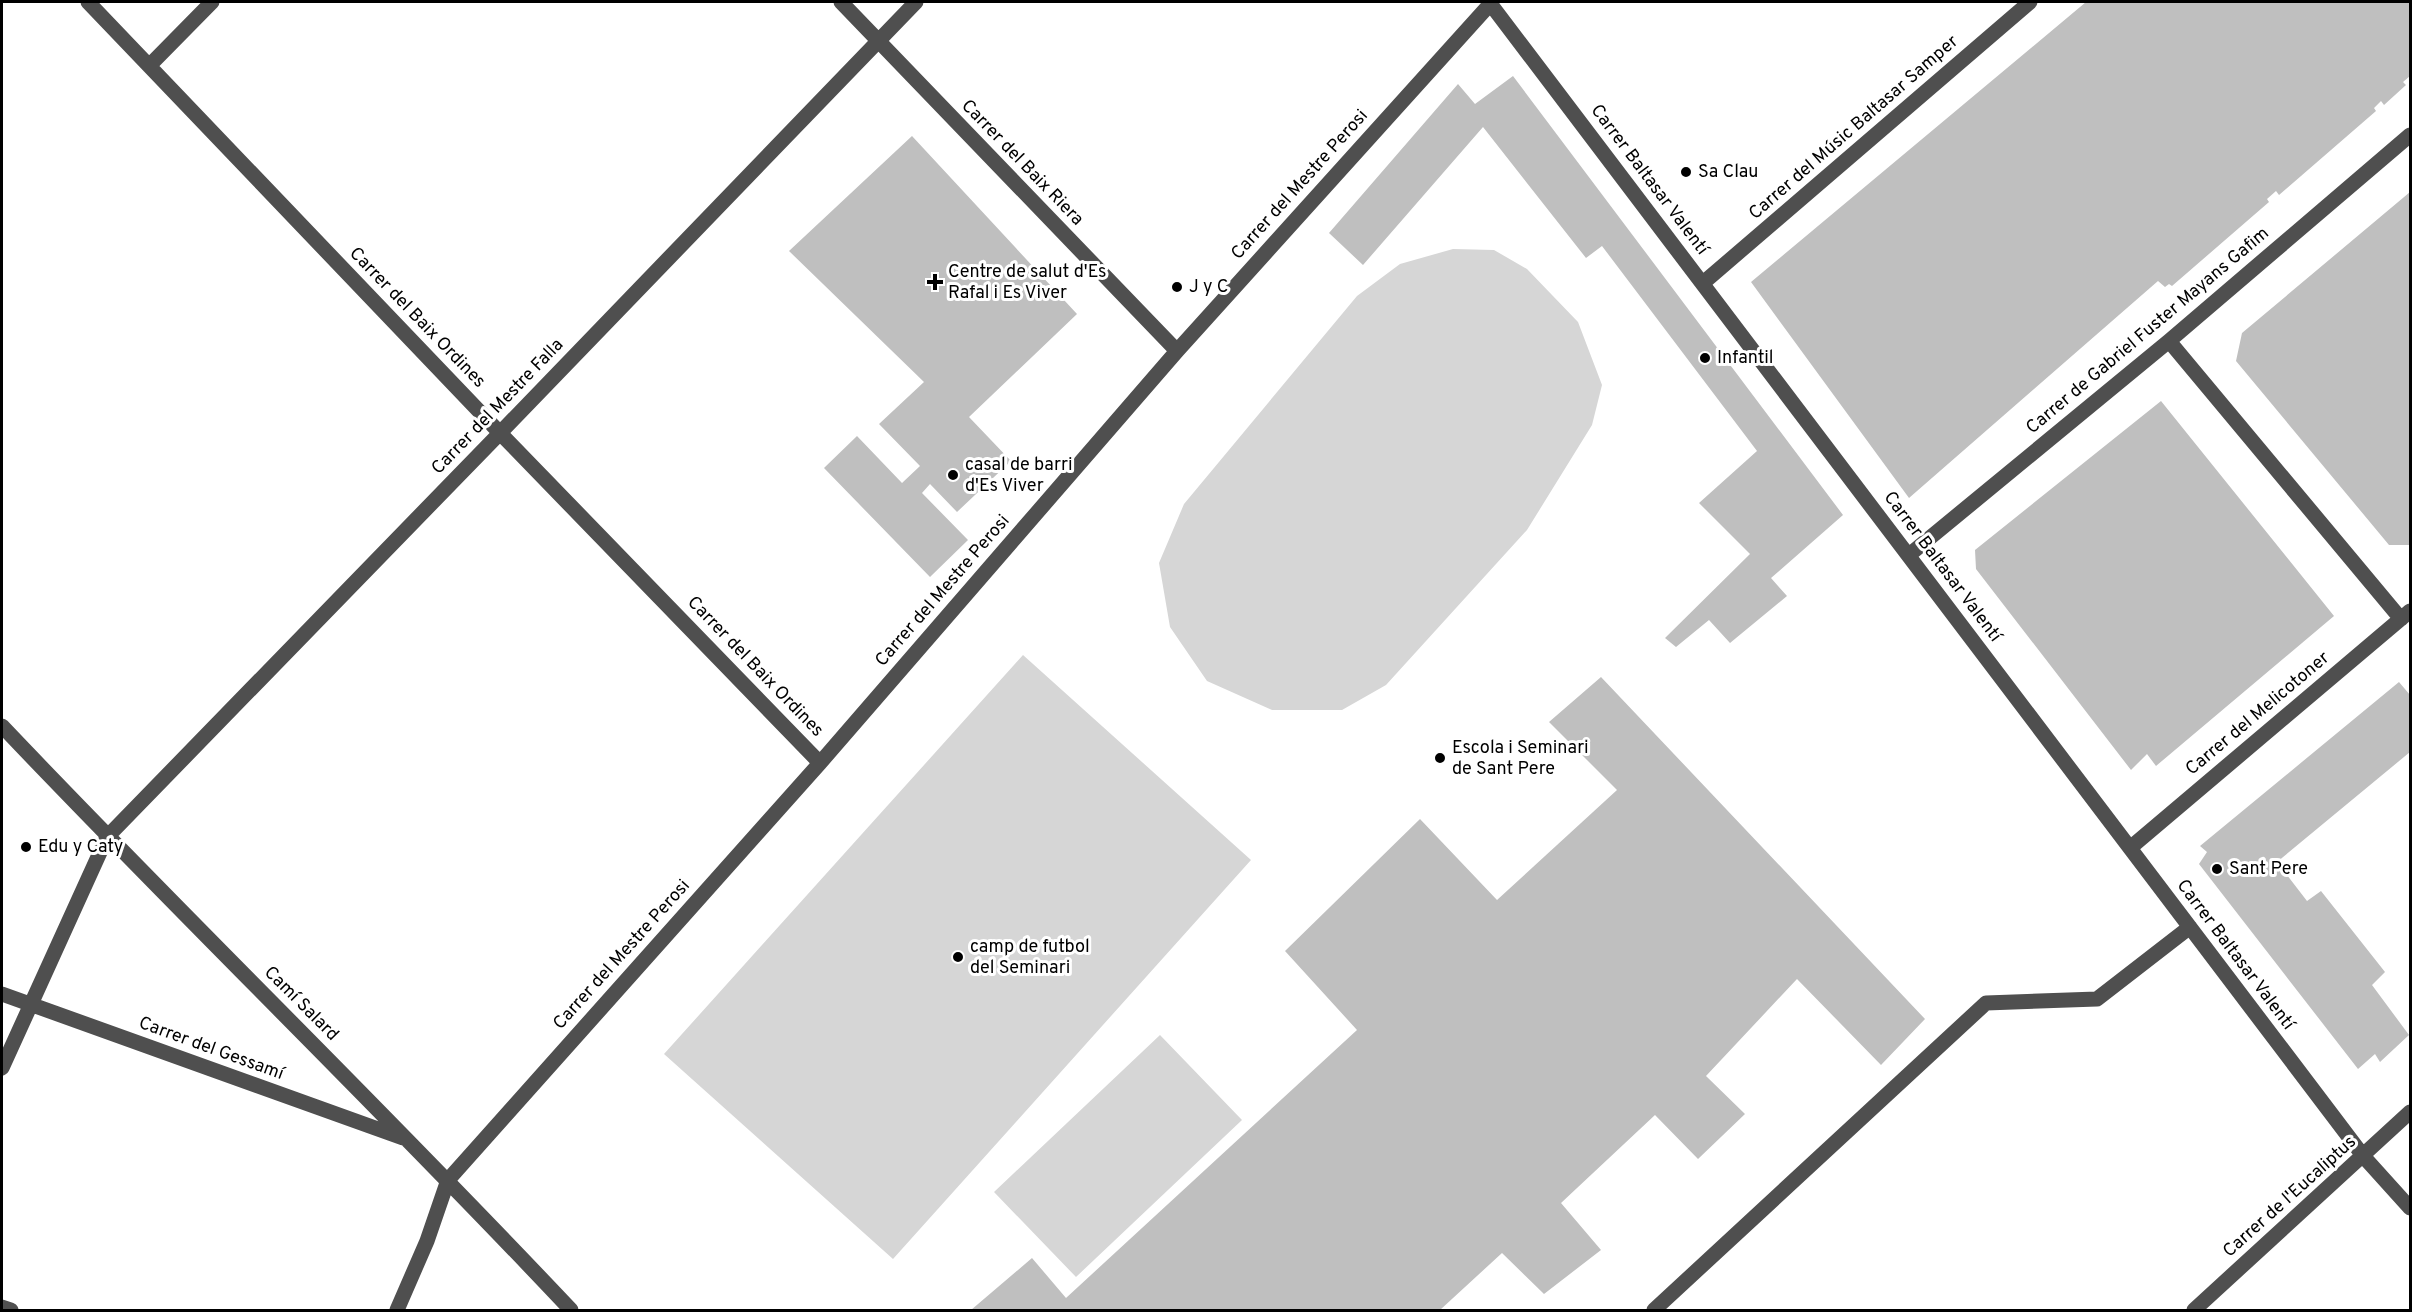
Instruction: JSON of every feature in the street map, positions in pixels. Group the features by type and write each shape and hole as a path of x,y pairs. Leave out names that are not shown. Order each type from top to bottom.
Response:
{"street":[{"name":"Carrer del Baix Ordines","path":"88,2 501,434 820,763"},
{"path":"149,66 212,2"},
{"name":"Carrer del Baix Riera","path":"841,2 1177,351"},
{"name":"Carrer del Mestre Falla","path":"2,1068 107,837 501,434 916,2"},
{"name":"Carrer Baltasar Valentí","path":"1491,2 2364,1156 2410,1208"},
{"name":"Carrer del Mestre Perosi","path":"448,1180 820,763 1177,351 1491,2"},
{"name":"Carrer del Músic Baltasar Samper","path":"1703,283 2030,2"},
{"name":"Carrer de Gabriel Fuster Mayans Gafim","path":"1909,555 2169,341 2410,135"},
{"path":"2169,341 2406,615"},
{"name":"Carrer del Melicotoner","path":"2130,848 2406,615"},
{"name":"Camí Salard","path":"2,726 107,837 448,1180 571,1311"},
{"path":"1654,1311 1986,1004 2097,999 2190,927"},
{"name":"Carrer del Gessamí","path":"2,994 408,1140"},
{"name":"Carrer de l'Eucaliptus","path":"2194,1311 2410,1112"},
{"path":"397,1311 427,1241 448,1180"},
{"path":"2,1307 11,1311"}],"shaded area":[{"path":"1453,249 1494,250 1527,269 1578,322 1602,385 1592,425 1527,530 1386,685 1342,710 1272,710 1207,681 1170,627 1159,563 1184,504 1357,296 1400,264"},
{"name":"camp de futbol del Seminari","path":"1023,655 1251,860 893,1259 664,1054"},
{"path":"1160,1035 1242,1120 1076,1277 994,1192"}],"building":[{"path":"2086,2 2410,2 2410,76 2403,82 2406,85 2384,105 2381,101 2374,108 2376,111 2279,195 2276,191 2267,199 2269,202 2172,286 2169,284 2165,287 2158,281 1909,498 1751,282"},
{"name":"Infantil","path":"1513,76 1843,515 1771,578 1787,596 1730,643 1709,620 1676,647 1665,638 1750,554 1699,503 1757,451 1602,246 1586,258 1483,127 1363,265 1329,233 1458,84 1475,104"},
{"name":"Centre de salut d'Es Rafal i Es Viver","path":"912,136 1077,314 969,417 1011,461 957,512 930,484 922,493 968,540 930,577 824,468 857,436 902,483 920,466 879,424 924,382 789,251"},
{"path":"2410,192 2410,545 2389,545 2236,361 2242,333"},
{"path":"2161,401 2334,616 2156,766 2147,754 2131,770 1976,569 1975,550"},
{"path":"1601,677 1925,1019 1881,1065 1797,979 1706,1076 1745,1114 1698,1159 1655,1115 1561,1203 1601,1250 1544,1294 1502,1253 1440,1310 971,1310 1032,1258 1066,1298 1357,1030 1285,951 1420,819 1497,900 1617,790 1549,722"},
{"path":"2399,682 2410,695 2410,752 2277,862 2307,901 2321,891 2385,972 2372,985 2409,1035 2380,1062 2375,1054 2358,1069 2199,864 2207,852 2200,846"}],"place":[{"name":"Sa Clau","path":"1686,172"},
{"name":"Centre de salut d'Es Rafal i Es Viver","path":"935,282"},
{"name":"J y C","path":"1177,287"},
{"name":"Infantil","path":"1705,358"},
{"name":"casal de barri d'Es Viver","path":"953,475"},
{"name":"Escola i Seminari de Sant Pere","path":"1440,758"},
{"name":"Edu y Caty","path":"26,847"},
{"name":"Sant Pere","path":"2217,869"},
{"name":"camp de futbol del Seminari","path":"958,957"}]}
